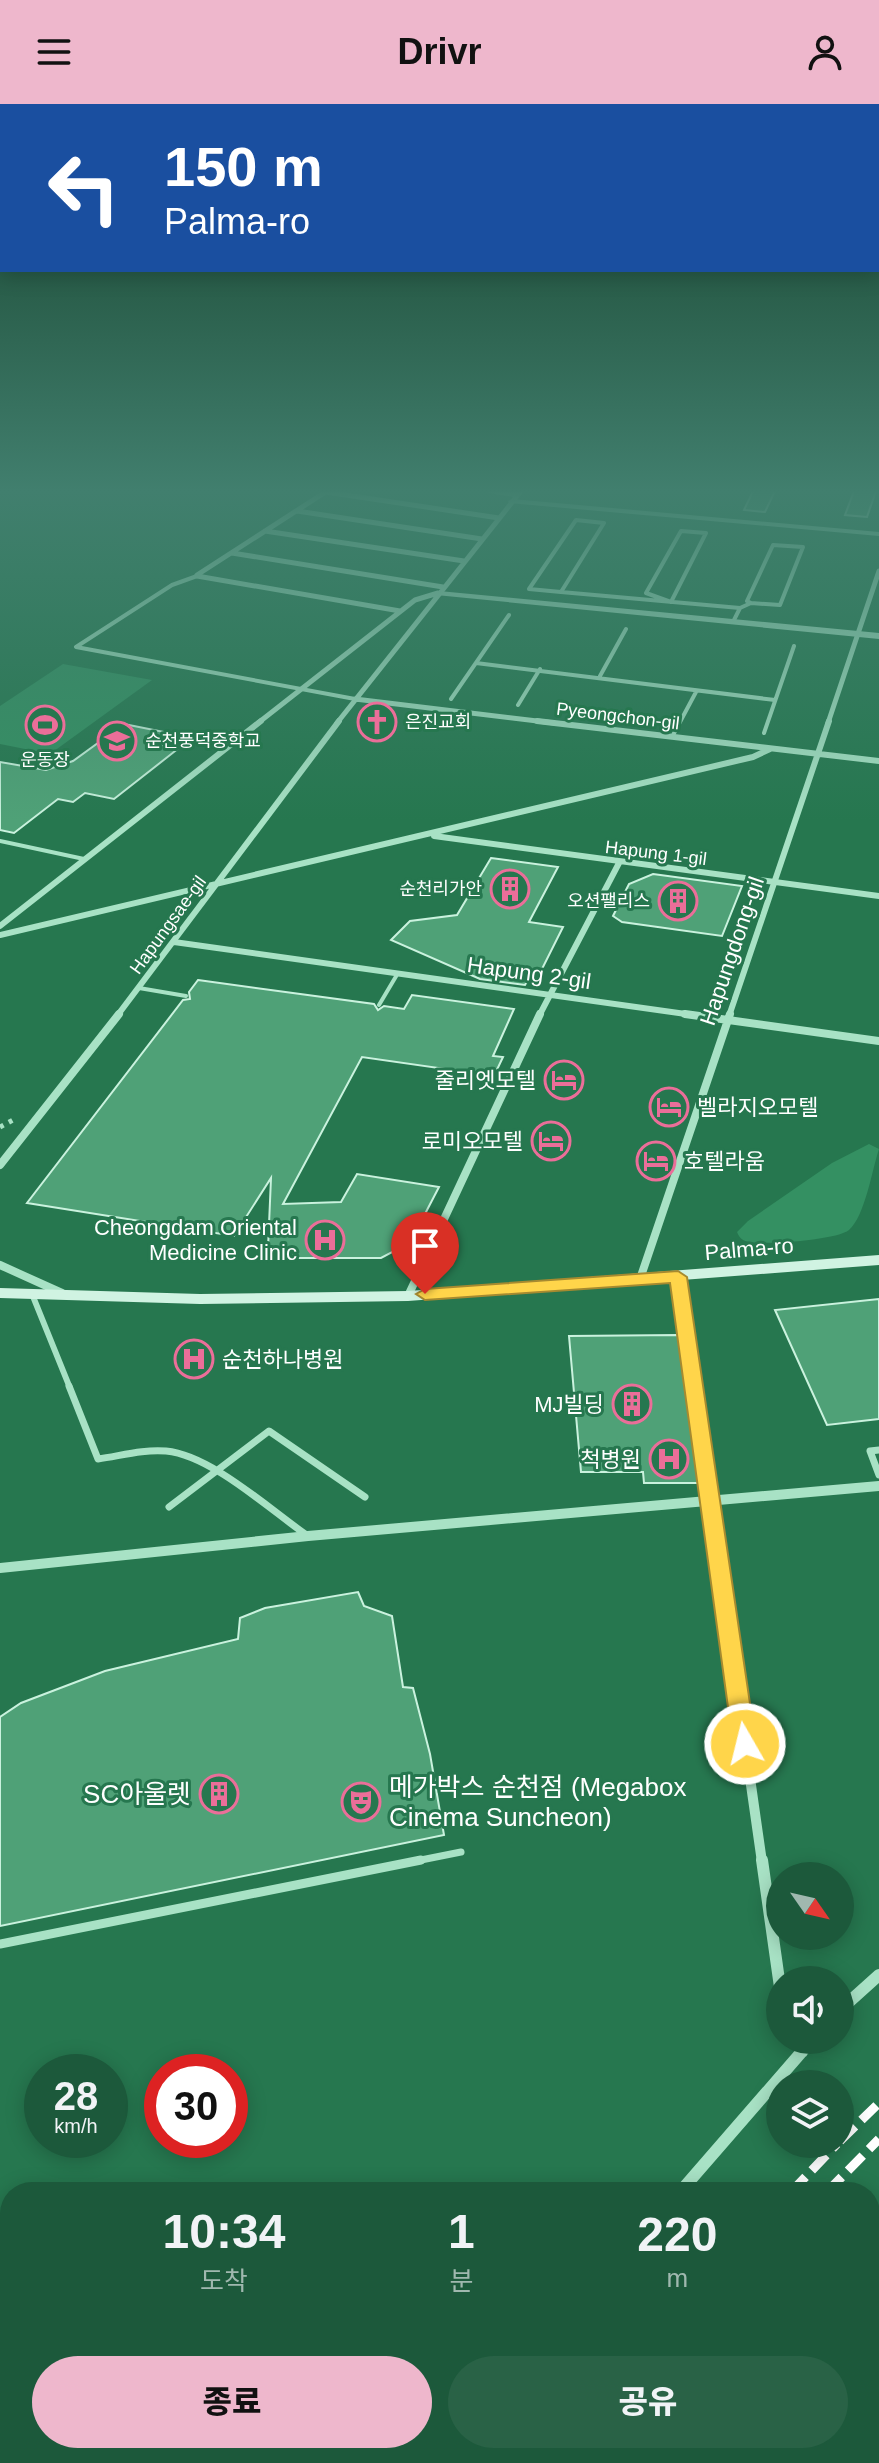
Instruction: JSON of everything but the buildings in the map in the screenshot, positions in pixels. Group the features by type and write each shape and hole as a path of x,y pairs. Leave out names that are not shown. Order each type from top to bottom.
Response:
{"main road":[{"name":"Palma-ro","path":"0,1293 200,1299 408,1296 879,1260"}],"street":[{"path":"343,601 400,611"},
{"path":"0,926 414,601"},
{"name":"Hapungsae-gil","path":"0,1165 139,988 214,885 432,601"},
{"path":"549,601 879,636"},
{"name":"Hapungdong-gil","path":"640,1279 869,601"},
{"name":"Pyeongchon-gil","path":"355,699 879,761"},
{"path":"0,935 753,757 770,749"},
{"name":"Hapung 1-gil","path":"429,835 879,896"},
{"path":"408,1296 549,994 619,863"},
{"name":"Hapung 2-gil","path":"174,942 879,1041"},
{"path":"0,1265 67,1295"},
{"path":"678,1277 777,1966"},
{"path":"0,1568 308,1536 879,1486"},
{"path":"854,1997 879,1975"},
{"path":"688,2182 792,2054"}],"lane":[{"path":"147,601 76,647 355,699"},
{"path":"661,601 740,608 751,603"},
{"path":"747,601 780,605 782,601"},
{"path":"734,620 740,608"},
{"path":"451,699 509,615"},
{"path":"600,676 626,629"},
{"path":"764,733 794,646"},
{"path":"476,663 775,700"},
{"path":"518,705 540,669"},
{"path":"672,737 696,692"},
{"path":"0,841 84,859"},
{"path":"379,1005 398,973"},
{"path":"139,988 186,996"},
{"path":"32,1294 98,1459 161,1451 178,1453 214,1473 308,1536"},
{"path":"169,1507 269,1431 365,1497"},
{"path":"879,1450 870,1451 879,1475"},
{"path":"0,1944 461,1852"}],"green space":[{"name":"운동장","path":"63,664 152,680 50,754 0,744 0,706"},
{"path":"869,1144 879,1149 864,1204 849,1230 831,1237 785,1242 750,1242 739,1236 737,1232 748,1221 832,1163"}],"railway":[{"path":"854,2127 879,2103"},
{"path":"837,2182 879,2139"},
{"path":"801,2182 824,2158"}],"place":[{"name":"은진교회","path":"377,722"},
{"name":"운동장","path":"45,725"},
{"name":"순천풍덕중학교","path":"117,741"},
{"name":"순천리가안","path":"510,889"},
{"name":"오션팰리스","path":"678,901"},
{"name":"줄리엣모텔","path":"564,1080"},
{"name":"벨라지오모텔","path":"669,1107"},
{"name":"로미오모텔","path":"551,1141"},
{"name":"호텔라움","path":"656,1161"},
{"name":"Cheongdam Oriental Medicine Clinic","path":"325,1240"},
{"name":"순천하나병원","path":"194,1359"},
{"name":"MJ빌딩","path":"632,1404"},
{"name":"척병원","path":"669,1459"},
{"name":"SC아울렛","path":"219,1794"},
{"name":"메가박스 순천점 (Megabox Cinema Suncheon)","path":"361,1802"}],"route":[{"path":"425,1294 678,1277 745,1744"}]}
